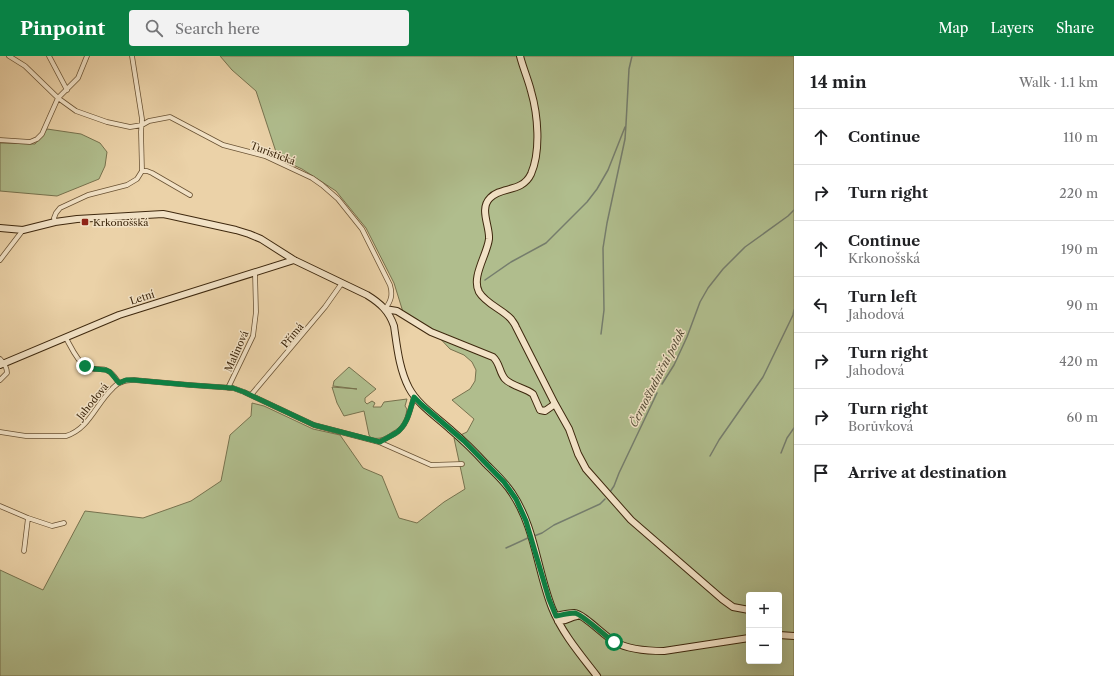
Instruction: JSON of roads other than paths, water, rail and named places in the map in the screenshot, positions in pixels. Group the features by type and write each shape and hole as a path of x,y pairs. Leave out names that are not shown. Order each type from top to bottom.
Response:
{"street":[{"name":"Turistická","path":"9,56 25,66 58,98 76,111 107,122 130,126 142,125 149,121 170,116 223,145 265,156 312,178 338,199 362,229 390,285 391,301 385,309"},
{"path":"49,56 67,90"},
{"path":"0,140 30,142 37,139 42,134 58,98 78,78 87,56"},
{"path":"55,222 54,218 60,208 88,195 128,185 137,179 142,171 142,125 140,98 132,56"},
{"path":"520,56 536,112 537,148 533,166 526,181 521,186 494,194 486,205 485,213 489,238 478,275 478,287 482,296 511,319 516,327 568,429 586,469 631,520 727,603 737,608 746,610"},
{"path":"142,171 152,173 190,195"},
{"path":"0,228 23,230 55,222 77,219 163,214 249,234 261,239 294,260 367,295 385,309 391,319 394,326 403,375 414,397 464,441 504,482 516,499 526,521 549,599 557,618 566,636 597,676"},
{"path":"0,260 23,230"},
{"name":"Letní","path":"2,363 126,313 294,260"},
{"name":"Malinová","path":"228,388 253,336 256,312 255,273"},
{"name":"Přímá","path":"251,395 325,307 342,283"},
{"path":"385,309 397,311 431,332 493,357 498,362 503,376 507,381 533,394 540,410 545,411 554,404"},
{"path":"66,338 78,360 85,366 106,370 110,372 119,383"},
{"path":"0,380 7,373 7,369 2,363"},
{"name":"Jahodová","path":"0,432 26,436 66,436 72,434 88,420 105,396 119,383 126,380 134,380 233,388 314,425 380,442 431,465 462,464"},
{"path":"380,442 397,432 404,425 408,418 414,397"},
{"path":"0,506 52,526 64,523"},
{"path":"24,551 28,518"},
{"path":"557,618 573,613 579,614 614,642 649,650 664,651 746,638"},
{"path":"557,618 565,621 573,616 583,617"},
{"path":"566,636 565,628 568,619"},
{"path":"782,635 794,636"}],"waterway":[{"path":"601,334 604,310 603,248 625,139 629,69 632,56"},
{"path":"485,280 511,262 546,243 587,202 597,189 608,170 625,127"},
{"name":"Černostudniční potok","path":"662,384 674,365 687,337 700,302 708,288 723,269 745,247 794,210"},
{"path":"710,456 719,440 763,377 794,310"},
{"name":"Černostudniční potok","path":"610,492 657,393"},
{"path":"781,453 787,438 794,428"},
{"name":"Černostudniční potok","path":"534,536 600,504 605,499"},
{"name":"Černostudniční potok","path":"506,548 530,537"}],"place":[{"name":"Krkonošská","path":"85,222"}]}
